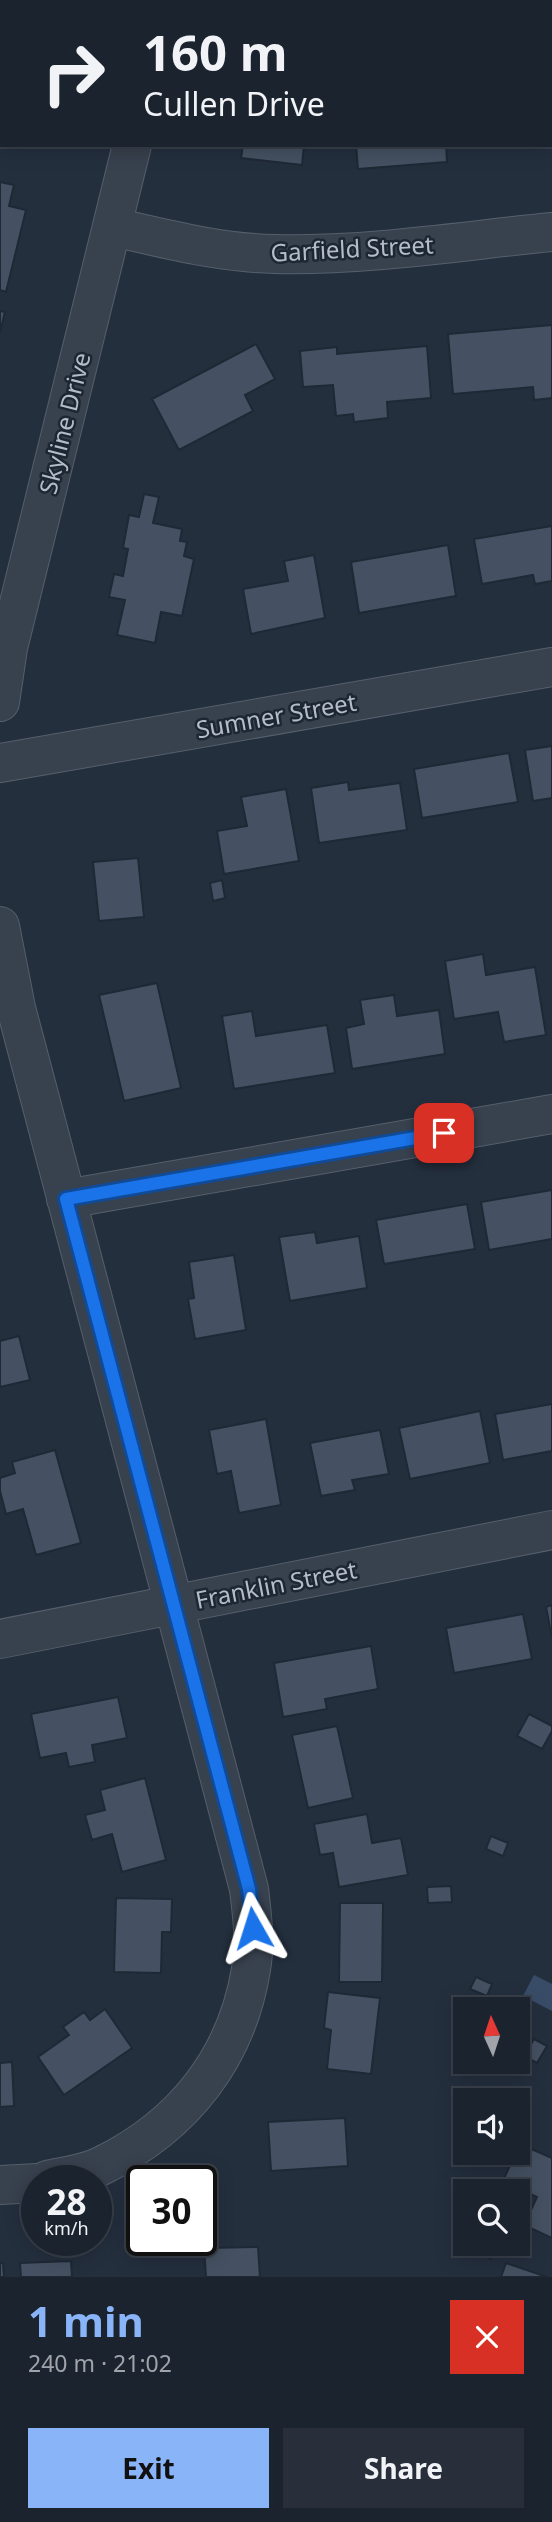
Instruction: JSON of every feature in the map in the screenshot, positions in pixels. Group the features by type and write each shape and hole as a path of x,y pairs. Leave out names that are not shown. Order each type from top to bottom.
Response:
{"street":[{"name":"Skyline Drive","path":"0,702 8,648 132,147"},
{"name":"Garfield Street","path":"113,227 194,246 274,254 344,253 552,232"},
{"name":"Sumner Street","path":"0,762 552,667"},
{"path":"0,926 16,1008 249,1889 253,1928 252,1967 241,2015 221,2060 192,2101 152,2135 105,2165"},
{"path":"66,1199 552,1114"},
{"name":"Franklin Street","path":"0,1639 552,1530"},
{"path":"0,2185 21,2184"}],"water":[{"path":"534,1975 552,1984 552,2011 530,2000 530,1997 523,1996"}],"building":[{"path":"243,147 304,147 302,165 241,158"},
{"path":"356,147 446,147 447,162 358,169"},
{"path":"0,182 14,185 9,206 26,210 6,292 0,290"},
{"path":"0,311 5,312 0,332"},
{"path":"552,325 552,398 534,400 533,387 453,394 448,334"},
{"path":"256,344 275,379 245,395 253,411 179,450 152,399"},
{"path":"427,346 431,398 387,402 388,418 354,422 353,414 336,416 333,385 303,387 300,351 337,347 337,354"},
{"path":"144,494 159,497 153,523 182,529 180,541 187,542 184,556 194,559 182,616 161,612 155,643 117,635 125,600 109,597 114,574 123,576 128,549 123,548 129,515 139,517"},
{"path":"552,526 552,581 535,584 533,575 482,584 474,539"},
{"path":"448,545 456,596 359,613 351,562"},
{"path":"314,555 325,618 251,634 243,589 288,581 284,561"},
{"path":"552,746 552,798 533,801 525,750"},
{"path":"509,753 518,802 422,818 414,769"},
{"path":"348,782 349,790 400,783 407,830 319,843 311,788"},
{"path":"286,789 299,861 224,874 217,831 247,826 241,797"},
{"path":"138,858 144,917 99,921 93,862"},
{"path":"222,880 225,898 213,901 210,883"},
{"path":"483,954 486,975 535,967 546,1035 504,1042 498,1012 454,1019 445,961"},
{"path":"157,983 181,1088 124,1101 99,995"},
{"path":"394,995 397,1016 439,1010 445,1054 352,1069 346,1028 364,1024 360,1000"},
{"path":"252,1011 256,1036 327,1025 335,1073 234,1089 222,1016"},
{"path":"552,1190 552,1239 489,1250 481,1202"},
{"path":"467,1204 475,1249 384,1264 376,1220"},
{"path":"315,1232 317,1243 359,1236 367,1288 290,1301 279,1237"},
{"path":"234,1255 246,1330 195,1339 188,1299 194,1298 189,1262"},
{"path":"19,1336 30,1380 0,1387 0,1341"},
{"path":"552,1404 552,1451 503,1460 495,1414"},
{"path":"480,1411 490,1463 410,1479 399,1428"},
{"path":"266,1419 281,1505 239,1513 231,1471 217,1474 209,1430"},
{"path":"380,1430 389,1474 352,1480 355,1490 321,1496 310,1443"},
{"path":"55,1450 81,1543 36,1555 23,1509 6,1514 0,1491 0,1478 15,1473 12,1462"},
{"path":"552,1605 552,1638 546,1607"},
{"path":"523,1614 532,1659 454,1673 446,1628"},
{"path":"371,1646 378,1689 325,1699 327,1709 283,1717 274,1663"},
{"path":"118,1697 127,1738 92,1745 95,1762 69,1767 66,1753 40,1758 31,1714"},
{"path":"529,1714 552,1726 542,1749 517,1736"},
{"path":"337,1726 353,1798 308,1808 292,1735"},
{"path":"145,1778 166,1860 122,1872 112,1834 92,1840 85,1815 105,1810 100,1790"},
{"path":"367,1814 372,1843 401,1838 408,1875 339,1887 333,1853 320,1855 314,1824"},
{"path":"491,1836 508,1843 503,1856 486,1849"},
{"path":"451,1886 452,1902 428,1903 427,1887"},
{"path":"116,1898 172,1899 171,1932 162,1932 161,1973 114,1972"},
{"path":"340,1903 383,1903 382,1982 339,1982"},
{"path":"476,1977 492,1984 487,1996 470,1989"},
{"path":"328,1992 380,1998 371,2074 327,2069 331,2030 324,2028"},
{"path":"105,2009 132,2048 64,2095 38,2057 69,2035 63,2027 84,2012 90,2020"},
{"path":"534,2039 547,2046 537,2063 530,2059 530,2046"},
{"path":"12,2062 14,2106 0,2107 0,2063"},
{"path":"345,2118 348,2166 271,2171 268,2122"},
{"path":"530,2148 552,2158 552,2238 530,2228 530,2212 537,2197 530,2194 530,2179 504,2179 510,2165 530,2165"},
{"path":"258,2247 260,2277 206,2277 205,2256 217,2256 217,2248"},
{"path":"71,2261 72,2277 21,2277 20,2263"},
{"path":"0,2263 3,2263 4,2277 0,2277"},
{"path":"506,2263 547,2277 501,2277"}],"route":[{"path":"253,1928 249,1889 66,1199 444,1133"}]}
